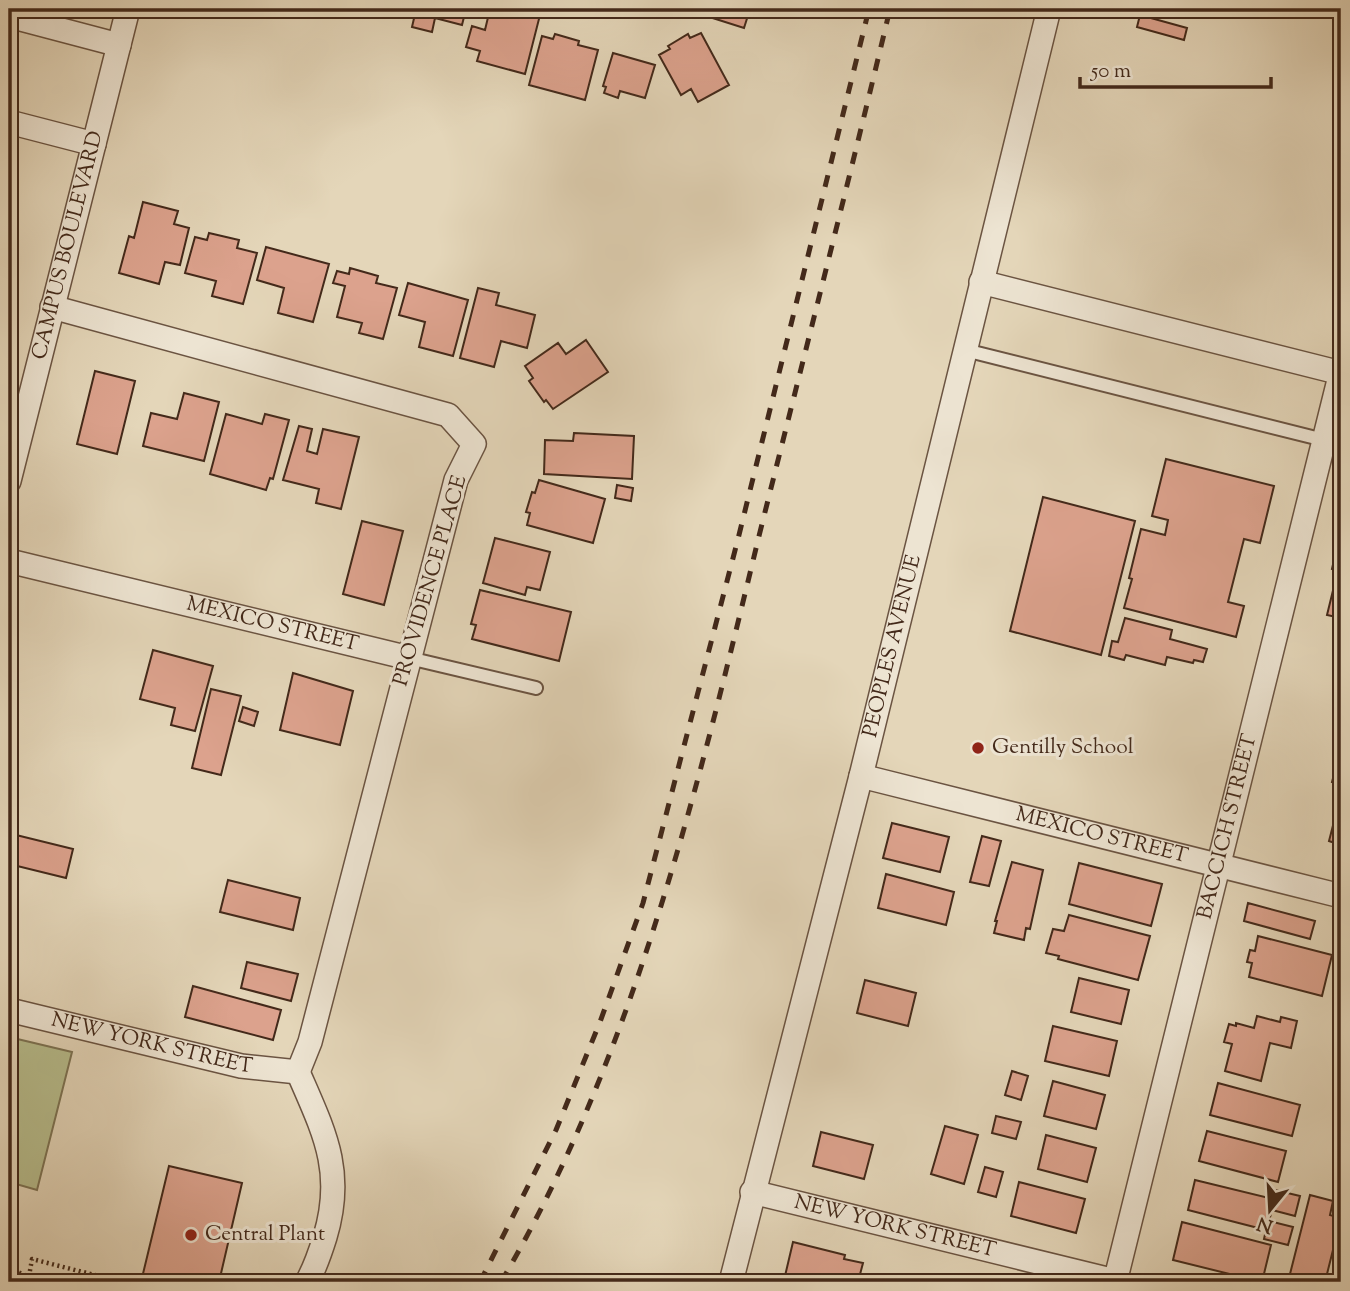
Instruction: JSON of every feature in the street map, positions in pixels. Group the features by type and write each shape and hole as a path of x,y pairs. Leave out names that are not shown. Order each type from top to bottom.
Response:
{"street":[{"name":"CAMPUS BOULEVARD","path":"9,481 128,9"},
{"name":"PEOPLES AVENUE","path":"731,1282 861,776 1049,9"},
{"path":"9,16 120,45"},
{"path":"9,122 94,144"},
{"path":"981,282 1341,373"},
{"name":"PROVIDENCE PLACE","path":"52,307 449,415 474,444 456,480 310,1042 298,1072"},
{"name":"BACCICH STREET","path":"1117,1282 1217,865 1333,442 1341,373"},
{"name":"MEXICO STREET","path":"9,561 409,658"},
{"name":"MEXICO STREET","path":"861,776 1341,896"},
{"name":"NEW YORK STREET","path":"9,1010 241,1066 298,1072"},
{"path":"298,1072 320,1124 335,1182 332,1213 314,1270 307,1282"},
{"name":"NEW YORK STREET","path":"752,1192 1117,1282"}],"lane":[{"path":"965,350 1333,442"},
{"name":"MEXICO STREET","path":"409,658 536,688"}],"path":[{"path":"9,1268 28,1280 32,1259 122,1282"}],"green space":[{"path":"9,1037 72,1052 37,1190 9,1182"}],"building":[{"path":"402,9 466,9 462,25 435,18 432,32 412,27 415,14"},
{"path":"490,9 541,11 525,74 477,61 480,51 466,47 472,26 485,30"},
{"path":"701,9 750,9 744,28 700,14"},
{"path":"1141,9 1161,9 1158,18 1140,12"},
{"path":"1140,15 1187,28 1184,40 1137,27"},
{"path":"701,33 729,85 698,102 691,89 681,95 659,55 688,34 690,38"},
{"path":"555,34 579,41 578,45 598,50 585,100 529,85 542,36 553,39"},
{"path":"613,53 655,65 645,98 620,91 618,98 604,93 606,87 603,86"},
{"path":"143,202 178,211 174,224 189,228 180,265 165,262 159,284 119,273 129,236 134,238"},
{"path":"209,233 239,240 237,248 257,253 243,304 212,296 216,281 185,273 195,237 207,240"},
{"path":"266,247 329,264 313,322 278,313 284,288 257,280"},
{"path":"350,268 378,276 376,283 397,288 383,339 359,333 362,323 337,317 345,286 333,283 337,271 349,274"},
{"path":"408,283 468,300 453,356 419,347 425,322 399,315"},
{"path":"478,288 499,293 496,305 535,315 527,348 501,341 494,367 460,358"},
{"path":"586,340 608,372 553,409 546,400 544,402 529,381 533,378 525,366 558,343 566,354"},
{"path":"95,371 135,381 117,454 77,444"},
{"path":"184,393 219,402 204,461 143,446 151,413 177,419"},
{"path":"226,414 262,424 265,414 289,420 273,479 270,478 266,490 210,474"},
{"path":"299,426 312,429 307,451 317,454 323,429 359,437 341,509 316,503 319,489 283,480"},
{"path":"574,433 634,436 632,479 544,474 545,440 573,441"},
{"path":"1166,459 1274,486 1260,543 1244,539 1228,602 1244,606 1236,637 1124,608 1141,529 1165,535 1168,520 1152,516"},
{"path":"539,480 605,499 593,543 527,525 530,513 526,512"},
{"path":"617,485 633,488 631,501 615,498"},
{"path":"1043,497 1135,521 1101,655 1010,631"},
{"path":"362,521 403,531 384,605 343,594"},
{"path":"1340,533 1341,618 1327,615 1338,570 1332,569"},
{"path":"495,538 550,552 540,590 527,587 525,595 483,583"},
{"path":"480,590 571,612 559,661 472,639 476,625 471,624"},
{"path":"1125,618 1172,630 1170,639 1207,649 1203,662 1194,660 1193,663 1167,657 1165,665 1126,655 1124,660 1109,656 1112,641 1118,642"},
{"path":"153,650 213,666 195,731 171,725 175,708 140,699"},
{"path":"293,673 353,691 340,745 280,730"},
{"path":"211,689 241,696 221,775 192,768"},
{"path":"243,707 258,712 254,726 239,721"},
{"path":"1341,747 1341,785 1332,782"},
{"path":"1341,794 1341,845 1329,841"},
{"path":"892,823 949,837 940,872 883,858"},
{"path":"12,834 73,849 66,878 9,864"},
{"path":"982,836 1001,841 989,886 970,882"},
{"path":"1012,862 1043,870 1030,929 1026,928 1024,940 994,933"},
{"path":"1079,863 1162,884 1151,926 1069,904"},
{"path":"886,874 954,892 946,925 878,908"},
{"path":"228,880 300,898 293,930 220,912"},
{"path":"1248,903 1315,921 1310,939 1244,921"},
{"path":"1069,915 1150,936 1138,980 1058,959 1059,956 1046,953 1053,929 1064,931"},
{"path":"1258,936 1332,955 1322,996 1249,977 1252,963 1247,962 1250,950 1255,951"},
{"path":"247,962 298,974 291,1001 241,988"},
{"path":"1079,978 1129,990 1121,1024 1071,1012"},
{"path":"865,980 916,993 908,1026 857,1013"},
{"path":"193,986 281,1010 273,1040 185,1017"},
{"path":"1257,1016 1280,1022 1281,1017 1297,1021 1291,1048 1270,1043 1261,1081 1225,1071 1232,1044 1224,1042 1229,1024 1254,1028"},
{"path":"1053,1026 1117,1041 1109,1076 1045,1061"},
{"path":"1012,1071 1028,1076 1021,1100 1005,1095"},
{"path":"1053,1081 1105,1095 1096,1129 1044,1116"},
{"path":"1218,1083 1300,1105 1292,1136 1210,1115"},
{"path":"996,1116 1021,1122 1016,1139 992,1133"},
{"path":"945,1126 978,1135 964,1184 931,1174"},
{"path":"1207,1131 1286,1151 1278,1182 1199,1161"},
{"path":"821,1132 873,1145 864,1179 813,1166"},
{"path":"1046,1135 1096,1148 1087,1182 1038,1169"},
{"name":"Central Plant","path":"169,1166 242,1183 219,1282 141,1282"},
{"path":"985,1167 1003,1172 996,1197 978,1192"},
{"path":"1195,1180 1273,1199 1275,1190 1300,1196 1295,1216 1272,1210 1269,1221 1293,1227 1288,1245 1264,1239 1266,1230 1188,1210"},
{"path":"1019,1182 1085,1199 1076,1233 1011,1216"},
{"path":"1310,1195 1333,1201 1330,1215 1341,1218 1325,1282 1290,1274"},
{"path":"1182,1222 1271,1245 1262,1282 1173,1260"},
{"path":"793,1242 845,1255 844,1259 863,1263 858,1282 810,1282 785,1276"}],"railway":[{"path":"480,1282 556,1130 600,1022 643,903 738,539 869,9"},
{"path":"501,1282 547,1196 588,1106 625,1014 657,920 712,727 890,9"}],"place":[{"name":"Gentilly School","path":"978,748"},
{"name":"Central Plant","path":"191,1235"}]}
